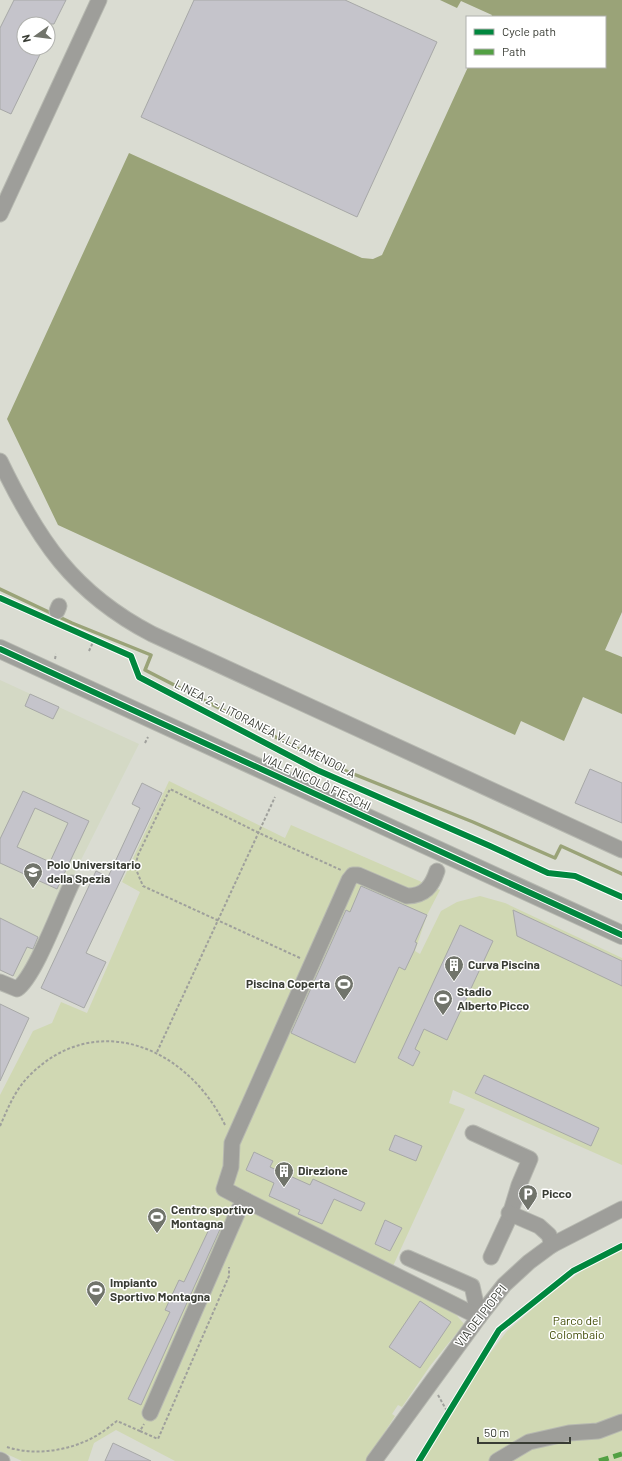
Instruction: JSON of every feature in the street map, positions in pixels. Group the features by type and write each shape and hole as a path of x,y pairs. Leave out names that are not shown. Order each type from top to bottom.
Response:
{"main road":[{"name":"VIALE NICOLÒ FIESCHI","path":"0,648 622,935"}],"street":[{"path":"0,214 99,0"},
{"path":"0,462 27,515 51,551 72,576 124,620 622,850"},
{"path":"437,871 432,886 416,896 407,896 363,876 353,875 347,884 311,963 232,1143 231,1167 224,1189 479,1317"},
{"path":"0,982 17,989 24,984 34,968 72,882"},
{"path":"473,1133 530,1159 509,1213 509,1218 491,1257"},
{"path":"147,1418 239,1209 247,1201"},
{"name":"VIA DEI PIOPPI","path":"374,1461 504,1285 529,1262 552,1245 622,1209"},
{"path":"509,1213 538,1226 549,1235 552,1245"},
{"path":"408,1258 472,1286 479,1317"},
{"path":"497,1461 529,1442 569,1433 598,1431 622,1422"}],"path":[{"path":"87,637 102,644"},
{"path":"89,651 94,640"},
{"path":"145,742 148,737"},
{"path":"311,963 219,919 143,886 135,867 138,855 170,789 259,833 353,875"},
{"path":"157,1052 275,797"},
{"path":"0,1126 14,1095 28,1076 46,1061 66,1050 88,1043 112,1041 135,1044 157,1052 182,1069 204,1090 220,1115 232,1143"},
{"path":"0,1445 14,1449 41,1451 69,1447 94,1437 117,1421 158,1439 229,1276 230,1269 220,1253"},
{"path":"436,1391 448,1413"},
{"path":"445,1419 452,1407"},
{"path":"140,1431 147,1418"}],"shaded area":[{"path":"440,0 622,0 622,612 605,650 622,657 622,714 583,697 564,741 521,721 515,735 58,525 7,419 129,153 362,258 373,259 382,255 468,68 606,68 606,16 492,16 461,1 457,8"},
{"name":"Polo Universitario della Spezia","path":"0,680 139,744 21,980 0,970"}],"green space":[{"path":"169,781 285,838 291,825 440,890 427,915 415,951 420,954 441,911 457,902 480,896 505,903 622,958 622,1165 453,1090 449,1103 465,1109 393,1266 460,1298 453,1311 464,1324 430,1366 402,1407 398,1405 392,1414 395,1416 366,1461 175,1461 116,1430 94,1443 88,1461 22,1461 0,1451 0,1095 33,1031 52,1023 61,1002 87,1013 140,892 122,882"},
{"name":"Parco del Colombaio","path":"622,1249 622,1461 421,1461 475,1373 507,1331 551,1293 589,1266"}],"building":[{"path":"14,0 66,0 56,20 56,16 16,16 16,56 39,56 11,114 0,109 0,28"},
{"path":"194,0 345,0 437,42 357,217 141,117"},
{"path":"30,694 59,707 53,719 25,706"},
{"path":"590,769 622,783 622,823 575,803"},
{"path":"142,783 162,793 86,953 106,962 84,1008 41,988 96,871 108,877 140,808 132,804"},
{"path":"23,791 89,821 57,889 0,863 0,839","holes":["35,808 68,823 50,862 17,847"]},
{"name":"Piscina Coperta","path":"361,886 427,915 415,942 417,943 414,951 405,970 399,967 355,1063 291,1033 346,910 350,912"},
{"path":"513,910 622,961 622,986 517,936"},
{"path":"0,918 38,937 33,949 27,947 13,976 0,970"},
{"name":"Curva Piscina","path":"460,925 493,941 447,1040 424,1029 415,1049 420,1052 413,1066 398,1058"},
{"path":"0,1004 29,1018 0,1081"},
{"path":"484,1075 599,1128 591,1146 475,1093"},
{"path":"395,1135 422,1146 416,1161 389,1150"},
{"path":"254,1152 273,1161 270,1167 310,1185 313,1179 365,1203 361,1211 334,1199 322,1224 298,1214 300,1210 269,1196 274,1183 246,1170"},
{"path":"385,1220 402,1228 390,1251 375,1244"},
{"path":"212,1223 221,1227 141,1405 128,1399 170,1312 165,1310 179,1280 184,1282"},
{"path":"420,1301 451,1322 420,1368 389,1347"},
{"path":"113,1443 151,1461 105,1461"}],"waterway":[{"path":"0,589 72,623 151,655 145,670 326,763 473,822 555,858 561,846 622,874"}],"marked path":[{"path":"599,1461 622,1454"}],"cycle path":[{"name":"LINEA 2 - LITORANEA V.LE AMENDOLA","path":"0,598 131,656 139,677 317,770 548,873 575,876 622,897"},
{"path":"0,649 622,935"},
{"path":"419,1461 499,1330 573,1271 622,1246"}],"place":[{"name":"Polo Universitario della Spezia","path":"33,889"},
{"name":"Curva Piscina","path":"454,982"},
{"name":"Piscina Coperta","path":"344,1001"},
{"name":"Stadio Alberto Picco","path":"443,1016"},
{"name":"Direzione","path":"284,1188"},
{"name":"Picco","path":"528,1211"},
{"name":"Centro sportivo Montagna","path":"157,1234"},
{"name":"Impianto Sportivo Montagna","path":"96,1307"}]}
